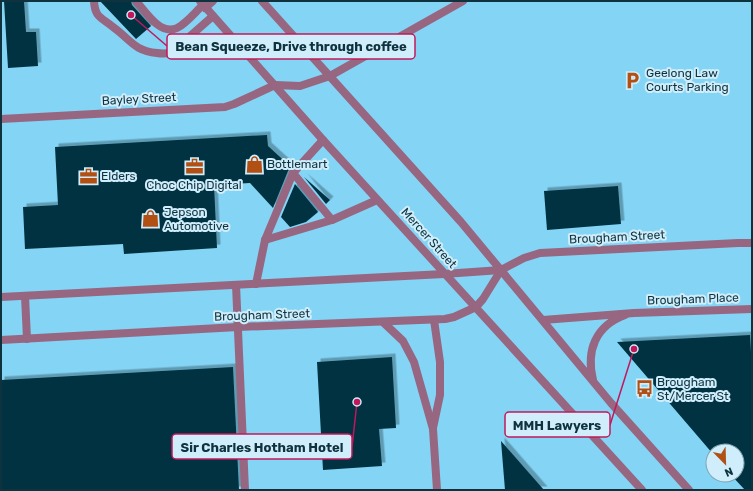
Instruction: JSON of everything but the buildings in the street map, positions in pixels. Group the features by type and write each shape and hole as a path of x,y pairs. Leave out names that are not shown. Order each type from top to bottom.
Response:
{"street":[{"path":"94,1 98,16 113,26 136,47 152,53 167,54 172,52 213,16"},
{"path":"136,1 159,26 168,29 180,26 203,5 214,1"},
{"path":"262,1 461,222 611,403 689,490"},
{"path":"275,85 300,86 330,76 463,1"},
{"name":"Mercer Street","path":"203,5 377,200 642,490"},
{"name":"Bayley Street","path":"1,119 225,107 240,102 275,85"},
{"path":"256,284 265,240 293,173 323,140"},
{"path":"293,173 332,220"},
{"path":"265,240 332,220 377,200"},
{"name":"Brougham Street","path":"738,243 752,240"},
{"name":"Brougham Street","path":"1,297 501,270 524,258 540,254 752,243"},
{"name":"Brougham Street","path":"1,340 238,327 384,323 449,319 476,307 501,270"},
{"path":"236,285 245,490"},
{"path":"25,296 27,339"},
{"name":"Brougham Place","path":"543,320 634,313 752,309"},
{"name":"Brougham Place","path":"593,380 591,356 593,346 598,336 606,326 623,316 634,313"},
{"path":"433,429 439,406 440,389 440,362 434,320"},
{"path":"384,323 397,334 410,352 415,367 433,429 437,490"}],"place":[{"name":"Bean Squeeze, Drive through coffee","path":"131,15"},
{"name":"Geelong Law Courts Parking","path":"633,80"},
{"name":"Bottlemart","path":"254,164"},
{"name":"Choc Chip Digital","path":"194,166"},
{"name":"Elders","path":"88,176"},
{"name":"Jepson Automotive","path":"151,219"},
{"name":"MMH Lawyers","path":"634,349"},
{"name":"Brougham St/Mercer St","path":"644,389"},
{"name":"Sir Charles Hotham Hotel","path":"357,402"}]}
